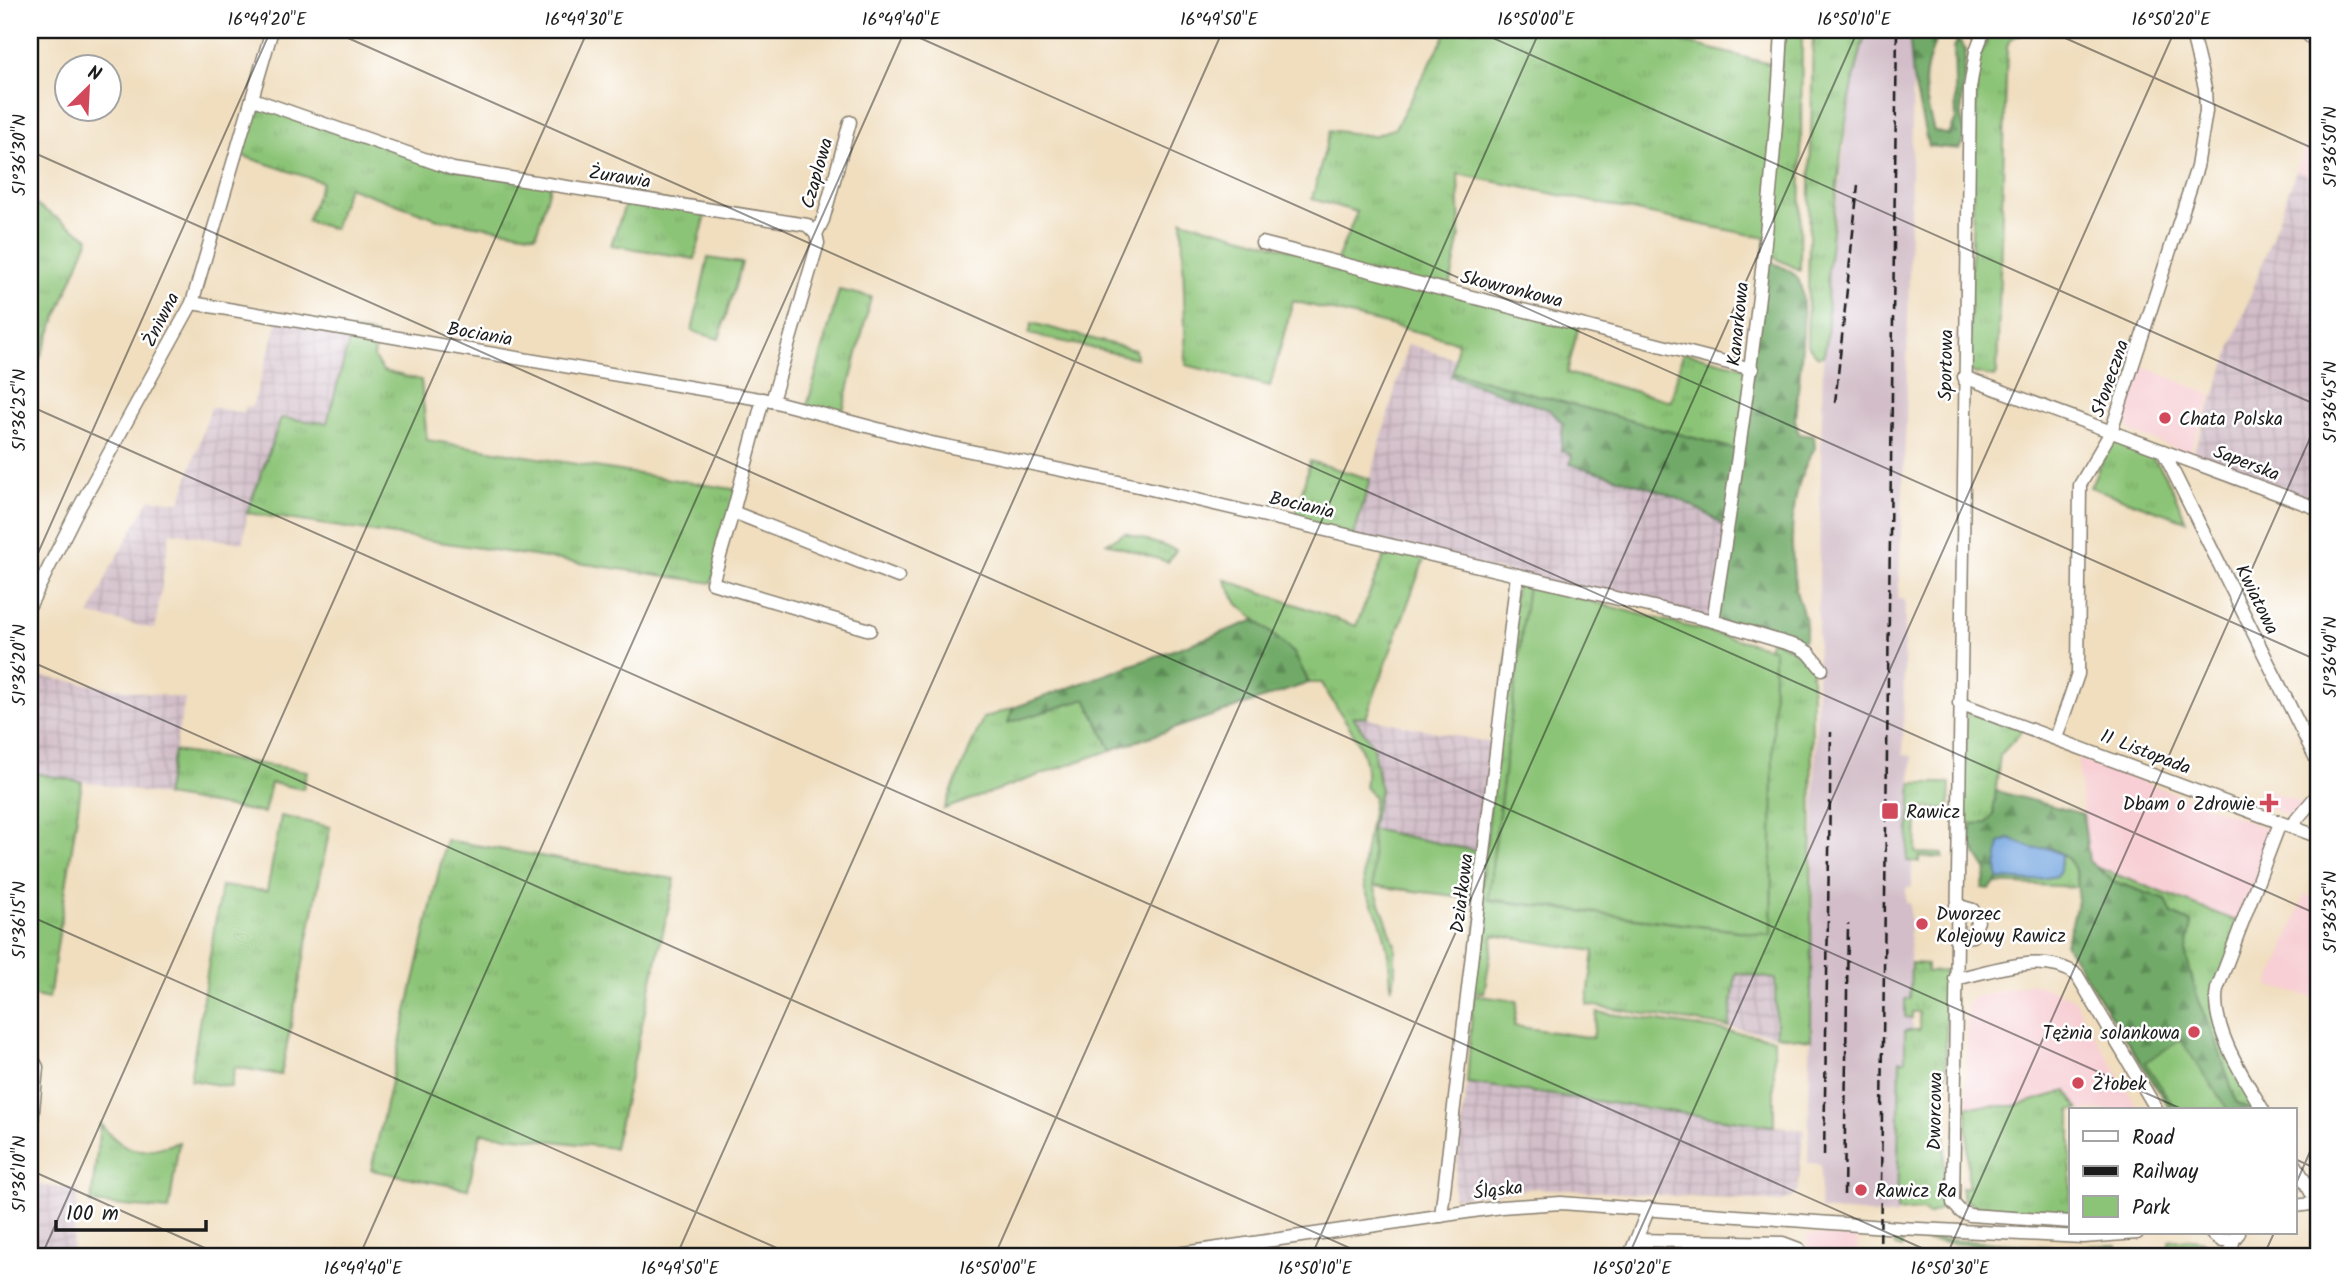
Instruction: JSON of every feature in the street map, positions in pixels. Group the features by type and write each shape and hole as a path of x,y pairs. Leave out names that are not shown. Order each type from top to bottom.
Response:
{"street":[{"name":"Żniwna","path":"30,605 75,514 192,303 272,30"},
{"name":"Kanarkowa","path":"1713,621 1752,369 1776,146 1782,30"},
{"name":"Sportowa","path":"1959,703 1970,88 1976,51 1983,30"},
{"name":"Słoneczna","path":"2056,738 2078,674 2080,485 2111,432 2134,369 2197,167 2206,111 2205,88 2191,30"},
{"path":"2303,30 2319,45"},
{"name":"Żurawia","path":"253,99 453,169 807,225 816,234"},
{"name":"Czaplowa","path":"816,234 823,220 850,122"},
{"path":"816,234 818,243 712,583 870,630"},
{"name":"Skowronkowa","path":"1262,243 1752,369"},
{"name":"Bociania","path":"192,303 767,400 927,442 1138,486 1713,621 1799,647 1809,653 1822,669"},
{"name":"Saperska","path":"1964,377 2319,509"},
{"name":"Kwiatowa","path":"2163,451 2319,765"},
{"path":"733,512 898,577"},
{"name":"Działkowa","path":"1441,1216 1517,575"},
{"name":"11 Listopada","path":"1959,703 2319,837"},
{"name":"Dworcowa","path":"1959,703 1953,1203 1961,1212 2069,1222"},
{"path":"2262,1108 2218,1022 2214,1005 2217,989 2285,825 2319,793"},
{"path":"1955,938 1972,936 1978,921 1973,910 1956,905"},
{"path":"1955,979 2041,963 2063,965 2077,975 2156,1108"},
{"path":"30,1054 37,1067 30,1143"},
{"path":"2296,1166 2318,1203 2296,1206"},
{"name":"Śląska","path":"1156,1257 1534,1203 1649,1208 2083,1237 2124,1234"},
{"path":"1629,1257 1649,1208"},
{"path":"2212,1234 2236,1236 2229,1257"},
{"path":"2212,1234 2223,1257"},
{"path":"1636,1240 1783,1243 1800,1253"}],"shaded area":[{"path":"1867,30 1909,30 1913,78 1906,420 1898,599 1905,600 1903,755 1912,756 1908,861 1912,861 1912,887 1906,888 1906,902 1910,903 1910,999 1905,999 1905,1017 1912,1018 1912,1031 1905,1031 1905,1060 1900,1061 1897,1216 1820,1210 1821,1164 1808,1163 1823,356 1827,344 1828,273 1849,109 1855,68"},
{"path":"2319,111 2319,180 2296,171"},
{"path":"2296,171 2319,180 2319,503 2190,461"},
{"path":"279,318 352,330 327,424 281,419 247,513 243,543 170,532 155,629 90,615 110,569 150,499 180,502 211,407 244,413 246,406 252,407"},
{"path":"1408,344 1455,359 1452,376 1550,410 1563,424 1563,439 1647,474 1729,523 1713,621 1354,536"},
{"path":"2140,365 2212,395 2189,453 2133,433 2122,419"},
{"path":"30,675 185,699 165,796 30,772"},
{"path":"1352,715 1497,744 1485,853 1371,829 1380,790 1373,746"},
{"path":"2077,757 2272,830 2242,923 2096,867 2089,861"},
{"path":"2263,788 2305,805 2294,818 2257,804"},
{"path":"2305,894 2319,900 2319,999 2269,986"},
{"path":"1736,973 1776,979 1776,1035 1729,1027"},
{"path":"2032,983 2073,998 2138,1108 2078,1108 2067,1091 2014,1106 1967,1106 1967,1006 1974,997"},
{"path":"1467,1083 1804,1130 1798,1189 1794,1196 1780,1202 1535,1188 1453,1198"},
{"path":"30,1184 78,1190 71,1257 30,1257"},
{"path":"1807,1235 1858,1237 1857,1257 1806,1257"}],"green space":[{"path":"1448,30 1639,30 1781,67 1783,30 1802,30 1800,270 1764,253 1766,238 1458,174 1460,236 1449,291 1579,325 1567,373 1671,401 1683,352 1752,369 1738,450 1453,372 1458,342 1293,301 1270,386 1186,365 1182,220 1336,262 1357,212 1312,199 1330,130 1373,136 1395,128"},
{"path":"1813,30 1867,30 1852,87 1842,148 1827,281 1826,346 1823,356 1818,357 1807,345"},
{"path":"1909,30 1939,30 1925,80 1934,131 1949,135 1956,119 1954,48 1958,40 1966,50 1961,116 1966,136 1959,149 1928,146 1913,78"},
{"path":"1990,30 2029,30 2010,39 2007,47 1997,374 1994,377 1973,373 1968,368 1977,64"},
{"path":"253,99 453,169 551,184 536,235 438,219 348,187 334,229 307,221 322,182 237,154"},
{"path":"628,196 707,209 695,259 611,245"},
{"path":"30,201 89,238 30,382"},
{"path":"708,258 742,263 719,339 692,331"},
{"path":"1772,262 1794,274 1801,286 1803,322 1795,419 1799,434 1814,436 1815,448 1800,481 1793,517 1792,547 1796,591 1806,627 1804,640 1799,647 1713,621 1731,532 1713,518 1675,497 1570,464 1572,455 1561,450 1563,424 1550,410 1451,376 1453,372 1738,450 1763,265"},
{"path":"839,290 871,297 841,419 806,410"},
{"path":"1032,323 1135,350 1136,358 1029,334"},
{"path":"352,330 377,335 374,358 383,371 421,380 427,440 739,490 712,583 247,513 281,418 327,423"},
{"path":"2114,442 2129,444 2152,458 2168,481 2186,521 2090,487 2109,446"},
{"path":"1310,461 1370,479 1354,536 1294,522"},
{"path":"1125,533 1176,550 1168,562 1107,543"},
{"path":"1389,545 1426,554 1366,718 1353,716 1373,746 1380,790 1371,829 1374,886 1395,945 1395,976 1391,989 1383,932 1365,889 1365,857 1374,797 1365,787 1364,758 1359,745 1322,683 1309,683 1294,653 1238,604 1224,579 1356,626"},
{"path":"1517,575 1526,577 1528,585 1488,900 1771,935 1774,649 1768,647 1771,639 1812,659 1811,1040 1776,1035 1775,979 1736,973 1729,1027 1587,1005 1594,951 1494,935 1484,993 1469,991"},
{"path":"1528,585 1774,649 1771,935 1488,899"},
{"path":"1256,620 1294,653 1309,683 1111,750 1086,699 1008,723 1013,708"},
{"path":"1086,698 1111,750 944,809 983,718 1013,708 1009,722"},
{"path":"1967,712 2026,727 2000,755 1993,814 1987,823 1973,824 1970,844 1961,849"},
{"path":"174,751 307,771 303,789 271,783 264,813 165,796"},
{"path":"30,772 82,782 49,999 30,995"},
{"path":"1912,783 1950,783 1949,809 1917,808 1916,853 1943,854 1943,858 1919,857 1919,862 1907,861"},
{"path":"1996,791 2083,814 2089,861 2113,881 2166,900 2172,914 2192,923 2186,955 2198,1001 2215,1038 2236,1102 2247,1108 2170,1108 2065,944 2078,890 2072,865 2064,856 2049,848 2028,847 2009,839 2001,842 1997,857 1998,879 1990,889 1982,888 1987,871 1970,844 1972,824 1987,823 1993,815"},
{"path":"281,816 330,827 281,1075 235,1067 231,1087 190,1080 221,886 267,891"},
{"path":"1371,829 1485,853 1479,899 1374,886"},
{"path":"446,840 675,879 614,1148 481,1133 468,1189 371,1170"},
{"path":"2061,854 2072,863 2078,887 1994,883 1998,879 2031,881 2061,863"},
{"path":"2096,867 2242,923 2214,1005 2262,1108 2247,1108 2236,1102 2215,1038 2198,1001 2186,955 2192,923 2172,914 2166,900 2113,881"},
{"path":"1911,963 1927,964 1927,972 1947,971 1944,1199 1939,1210 1928,1215 1923,1210 1897,1212 1900,1060 1905,1060 1905,1030 1919,1030 1919,1012 1912,1012 1912,1018 1905,1017 1905,999 1910,998"},
{"path":"1473,995 1517,1001 1514,1026 1593,1038 1597,1012 1774,1038 1774,1126 1467,1083"},
{"path":"2181,1040 2227,1108 2175,1108 2145,1062"},
{"path":"2067,1091 2078,1108 2069,1108 2069,1213 1976,1206 1963,1199 1961,1187 1968,1187 1967,1106 2014,1106"},
{"path":"100,1124 127,1147 145,1150 179,1142 169,1210 91,1203"},
{"path":"1893,1236 2053,1247 2117,1245 2118,1248 2056,1252 1902,1241 1902,1248 1895,1246"},
{"path":"2169,1241 2203,1241 2212,1251 2211,1257 2169,1257"}],"water":[{"path":"2009,839 2034,849 2048,848 2061,854 2060,870 2056,876 2031,881 1998,879 1997,857 2000,843"}],"railway":[{"path":"1880,1257 1897,30"},
{"path":"1835,403 1858,185"},
{"path":"1824,1156 1831,732"},
{"path":"1844,1195 1848,924"}],"place":[{"name":"Chata Polska","path":"2165,418"},
{"name":"Dbam o Zdrowie","path":"2269,803"},
{"name":"Rawicz","path":"1890,811"},
{"name":"Dworzec Kolejowy Rawicz","path":"1922,924"},
{"name":"Tężnia solankowa","path":"2194,1032"},
{"name":"Żłobek","path":"2078,1083"},
{"name":"Rawicz Ra","path":"1861,1190"}]}
